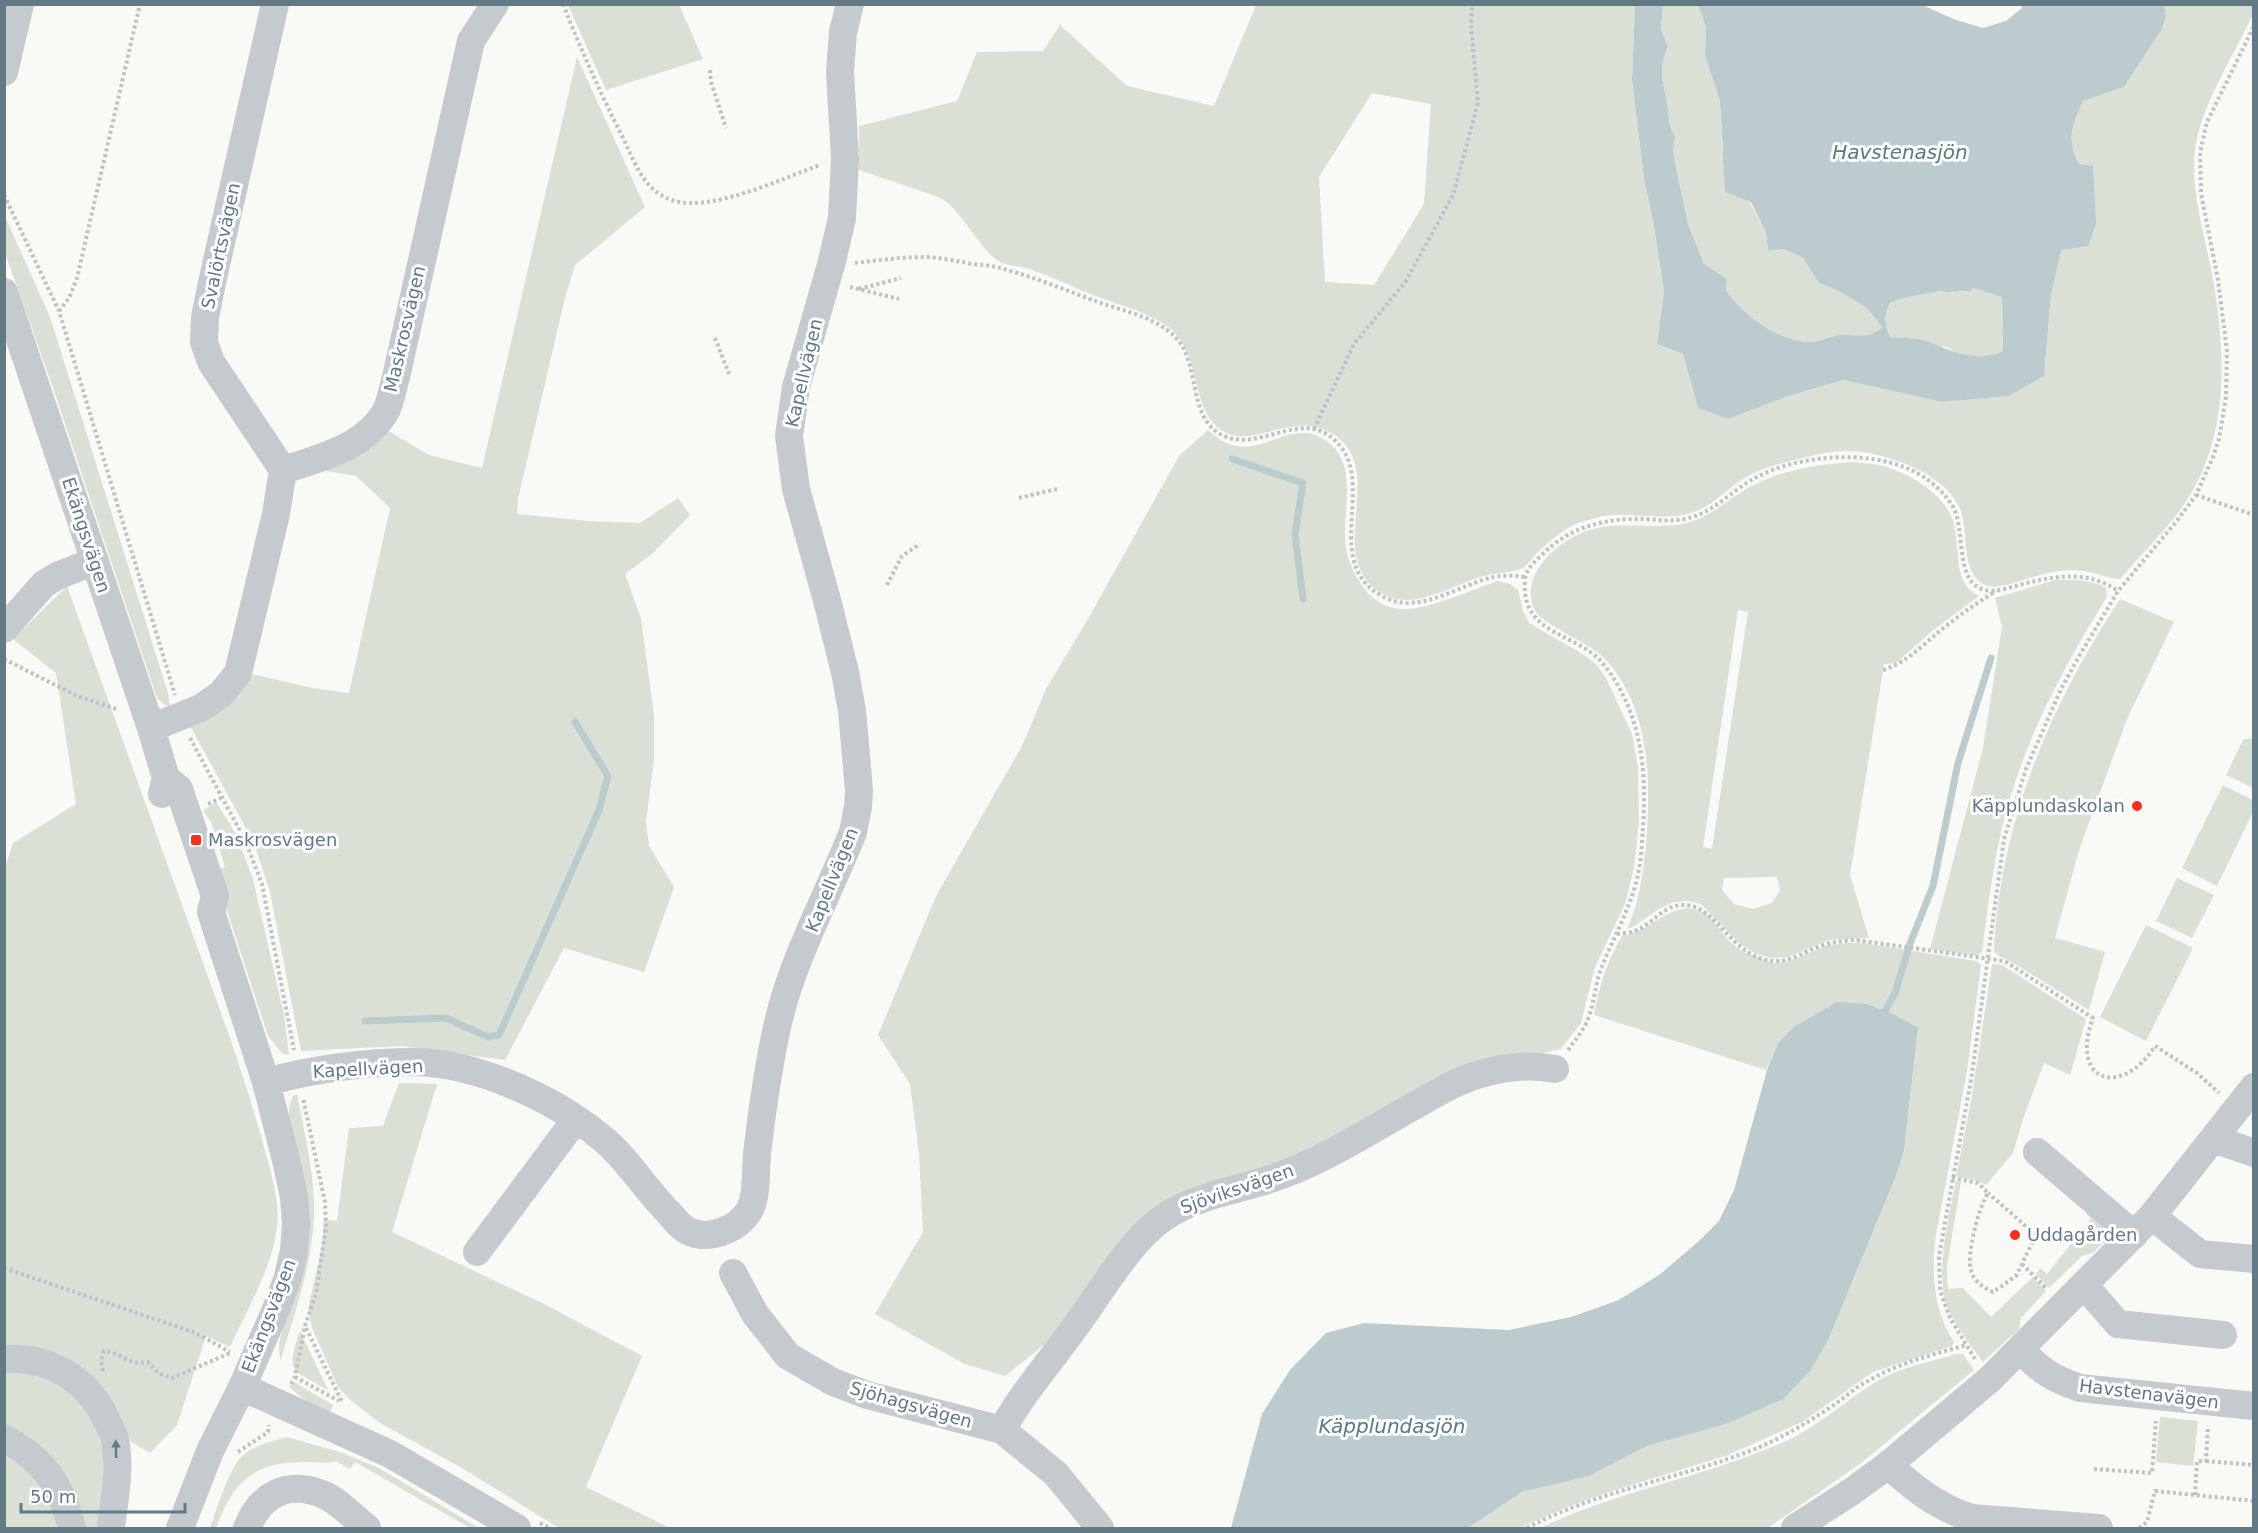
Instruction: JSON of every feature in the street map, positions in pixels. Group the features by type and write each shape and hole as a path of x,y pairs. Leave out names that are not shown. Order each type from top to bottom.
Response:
{"street":[{"path":"4,72 20,4"},
{"name":"Svalörtsvägen","path":"275,4 213,278 205,317 204,342 212,362 283,470"},
{"name":"Maskrosvägen","path":"283,470 328,455 365,436 387,409 471,41 495,4"},
{"name":"Kapellvägen","path":"266,1082 307,1072 344,1067 418,1062 495,1078 558,1106 596,1132 623,1158 666,1210 686,1230 701,1235 722,1232 738,1223 748,1211 754,1193 763,1102 778,1023 791,979 853,832 858,807 856,750 845,672 796,489 789,436 796,387 835,273 842,218 844,159 840,72 843,32 850,4"},
{"name":"Ekängsvägen","path":"4,292 151,728 166,778 162,794 164,802 198,900 211,912 266,1082 294,1197 294,1250 288,1277 242,1387 390,1454 517,1528"},
{"path":"151,728 208,703 221,694 238,673 276,514 283,470"},
{"path":"4,629 44,584 57,576 95,561"},
{"name":"Sjöviksvägen","path":"1002,1430 1014,1407 1046,1368 1131,1250 1150,1228 1170,1212 1204,1197 1267,1180 1300,1168 1443,1090 1479,1074 1520,1065 1555,1069"},
{"path":"1795,1528 1888,1465 1989,1380 2143,1225 2214,1139 2253,1087"},
{"path":"477,1252 576,1119"},
{"path":"2214,1139 2253,1153"},
{"path":"2037,1152 2143,1225 2200,1254 2253,1259"},
{"name":"Sjöhagsvägen","path":"733,1273 755,1314 788,1356 813,1372 867,1395 1002,1430 1056,1474 1100,1528"},
{"path":"2084,1285 2118,1324 2223,1335"},
{"name":"Havstenavägen","path":"2021,1349 2034,1365 2058,1380 2080,1388 2253,1406"},
{"path":"4,1359 42,1362 68,1374 86,1388 99,1404 115,1439 116,1485 111,1528"},
{"path":"180,1528 210,1451 242,1387"},
{"path":"4,1438 21,1448 45,1468 65,1502 72,1528"},
{"path":"1888,1465 1933,1503 1972,1518 2099,1528"},
{"path":"247,1528 250,1519 267,1497 291,1488 322,1494 367,1528"}],"path":[{"path":"59,311 69,298 77,278 140,4"},
{"path":"563,4 595,83 640,174 660,195 675,202 704,202 751,190 831,161 844,159"},
{"path":"1314,429 1354,344 1406,281 1453,195 1478,103 1471,26 1472,4"},
{"path":"1981,1368 1950,1318 1940,1290 1939,1273 1941,1238 1972,1074 2004,839 2026,768 2061,689 2091,633 2118,591 2196,495 2219,439 2226,397 2227,374 2223,311 2201,193 2200,153 2207,122 2253,26"},
{"path":"710,70 711,82 726,128"},
{"path":"4,195 59,311 178,706"},
{"path":"835,273 928,257 1005,269 1048,282 1148,319 1167,330 1178,341 1186,356 1205,420 1212,429 1225,437 1240,440 1295,428 1314,429 1330,435 1348,458 1353,480 1351,541 1354,563 1363,580 1372,590 1395,602 1409,603 1425,601 1489,578 1514,575 1525,577"},
{"path":"835,273 859,289 899,299"},
{"path":"859,289 901,278"},
{"path":"715,338 729,374"},
{"path":"1555,1069 1587,1023 1601,967 1636,880 1641,851 1645,796 1638,733 1617,682 1602,661 1584,647 1538,621 1529,607 1525,593 1525,577 1529,568 1550,546 1565,536 1603,521 1685,519 1699,515 1754,479 1771,471 1842,457 1870,458 1912,471 1930,482 1944,495 1953,507 1958,521 1965,570 1972,582 1983,590 1996,591 2046,578 2072,575 2107,583 2118,591"},
{"path":"1019,498 1057,489"},
{"path":"2196,495 2253,515"},
{"path":"887,585 902,556 920,544"},
{"path":"1883,670 1898,666 1945,627 1996,591"},
{"path":"4,659 75,695 126,712"},
{"path":"185,728 245,840 262,884 295,1055"},
{"path":"1616,934 1636,930 1667,908 1681,904 1693,905 1710,914 1733,941 1745,950 1774,961 1790,959 1838,941 1855,939 1959,956 1988,958 2006,963 2093,1018 2088,1035 2087,1056 2094,1071 2100,1076 2110,1078 2129,1073 2145,1061 2155,1046 2190,1068 2218,1092"},
{"path":"1952,1178 1978,1183 2036,1234 2016,1276 1994,1292 1982,1287 1971,1270 1973,1238 1982,1203 1988,1193"},
{"path":"2022,1264 2050,1292"},
{"path":"4,1268 196,1333 230,1352 172,1378 158,1373 147,1362 132,1363 114,1353 104,1351 101,1360 102,1377 86,1388"},
{"path":"291,1384 305,1326 342,1403 294,1377"},
{"path":"1527,1528 1548,1517 1594,1500 1755,1449 1798,1428 1866,1382 1897,1365 1966,1345"},
{"path":"2094,1469 2152,1473 2159,1396"},
{"path":"2206,1461 2210,1401"},
{"path":"232,1458 268,1432 270,1424"},
{"path":"2195,1495 2197,1461 2253,1465"},
{"path":"2139,1528 2147,1522 2155,1491 2253,1501"}],"shaded area":[{"path":"568,5 679,5 703,59 606,90"},
{"path":"1256,5 1635,5 1632,81 1644,179 1664,291 1657,344 1683,354 1698,408 1785,397 1843,380 1942,402 2009,396 2044,376 2051,295 2079,164 2073,146 2072,132 2083,101 2124,87 2162,29 2166,16 2164,5 2253,5 2253,14 2206,110 2196,143 2194,159 2198,206 2216,301 2222,366 2215,430 2206,461 2193,490 2174,518 2120,579 2069,570 2007,585 1985,585 1977,580 1972,572 1961,511 1953,497 1942,485 1911,466 1893,459 1875,454 1843,451 1811,456 1759,471 1741,480 1709,505 1683,515 1661,517 1616,515 1581,522 1556,536 1519,569 1484,576 1434,595 1408,600 1395,599 1383,594 1367,580 1358,564 1355,545 1358,486 1356,467 1349,450 1339,438 1317,427 1287,427 1245,436 1232,435 1221,430 1211,421 1204,409 1188,354 1181,341 1164,324 1146,314 1039,272 998,261 944,200 859,170 859,126 957,101 977,52 1043,51 1060,25 1127,86 1214,106","holes":["1372,93 1431,104 1424,204 1374,285 1325,282 1319,177"]},
{"path":"1663,5 1698,5 1706,27 1705,56 1720,101 1722,150 1766,233 1768,251 1784,249 1803,258 1819,283 1837,290 1867,308 1882,327 1876,331 1865,335 1838,335 1810,342 1783,336 1772,331 1742,309 1726,291 1727,279 1704,264 1688,224 1673,153 1675,136 1670,123 1662,78 1664,56 1668,47 1661,31"},
{"path":"577,57 645,207 575,265 565,298 518,499 517,514 588,521 640,523 678,498 690,515 653,553 625,574 641,619 654,715 654,760 646,821 649,846 674,887 644,972 564,948 505,1060 401,1046 301,1051 270,892 254,843 189,724 248,673 312,688 349,693 390,508 356,476 313,469 385,429 429,455 482,468"},
{"path":"4,214 50,317 168,693 170,706 157,698 51,382 5,253"},
{"path":"1974,288 2002,297 2003,351 1995,356 1971,356 1955,352 1947,347 1935,346 1925,340 1890,337 1886,320 1890,303 1942,291 1969,292"},
{"path":"1208,430 1224,442 1248,447 1304,433 1316,435 1337,451 1346,474 1345,544 1348,557 1360,582 1377,601 1394,608 1416,608 1498,581 1510,584 1518,590 1523,611 1529,623 1596,664 1606,678 1632,734 1638,767 1639,822 1634,868 1625,904 1595,967 1581,1023 1561,1049 1500,1062 1329,1146 1186,1197 1065,1328 1005,1376 965,1364 875,1314 923,1232 919,1154 910,1084 878,1035 936,896 1022,746 1046,689 1179,456"},
{"path":"1850,462 1889,468 1913,479 1935,494 1944,504 1954,525 1959,566 1964,581 1968,588 1979,596 1932,631 1896,663 1884,664 1850,875 1869,938 1829,940 1788,957 1773,958 1756,954 1740,944 1701,904 1688,901 1673,902 1627,929 1640,888 1648,821 1647,771 1639,721 1631,698 1619,677 1603,657 1544,620 1537,613 1533,607 1531,595 1536,573 1542,563 1559,546 1592,529 1687,523 1697,520 1769,478 1803,468","holes":["1738,610 1748,612 1712,849 1703,847","1777,877 1780,890 1772,903 1753,909 1734,904 1722,890 1724,878"]},
{"path":"2055,580 2094,583 2106,588 2107,597 2053,693 2020,769 2005,814 1990,892 1982,952 1976,956 1930,949 1983,748 2002,627 1995,598"},
{"path":"67,586 230,1038 260,1133 276,1197 278,1218 270,1259 230,1347 206,1336 177,1425 150,1453 122,1436 105,1397 5,1350 5,868 13,843 76,804 56,673 13,639"},
{"path":"2120,599 2174,622 2127,719 2079,850 2055,938 2105,952 2089,1010 1994,951 1998,903 2006,857 2033,767 2072,681"},
{"path":"2253,739 2253,788 2226,775 2243,740"},
{"path":"2223,785 2253,800 2253,812 2217,886 2182,868"},
{"path":"216,802 236,834 253,879 284,1015 289,1055 282,1053 268,1036 214,871 225,867 211,822 203,811"},
{"path":"2177,878 2214,895 2192,938 2156,921"},
{"path":"1686,908 1707,914 1730,942 1743,952 1773,963 1787,962 1829,945 1863,943 1976,961 1981,965 1967,1071 1935,1240 1934,1280 1938,1305 1954,1342 1952,1346 1873,1372 1802,1422 1728,1455 1606,1493 1564,1508 1520,1528 1468,1528 1522,1492 1589,1476 1647,1446 1726,1424 1829,1338 1896,1176 1904,1151 1918,1028 1778,1043 1766,1070 1594,1015 1604,974 1622,936"},
{"path":"2146,925 2193,948 2146,1041 2100,1017"},
{"path":"1992,964 2002,965 2086,1019 2070,1075 2044,1063 2013,1153 1986,1185 1979,1181 1956,1177 1972,1096"},
{"path":"399,1083 437,1084 392,1232 546,1305 642,1356 586,1487 670,1528 559,1528 462,1468 380,1423 348,1398 338,1387 312,1328 308,1309 322,1246 324,1219 337,1221 349,1128 383,1126"},
{"path":"297,1094 312,1176 313,1224 308,1264 280,1362 279,1344 285,1317 289,1107 293,1096"},
{"path":"1956,1181 1961,1182 1947,1266 1948,1289 1963,1288 1991,1317 2033,1277 2046,1291 2021,1318 2019,1329 1983,1362 1956,1324 1944,1297 1942,1264 1946,1229"},
{"path":"2091,1208 2116,1229 2093,1253 2082,1256 2049,1288 2036,1274 2040,1268 2047,1274 2091,1219 2086,1214"},
{"path":"300,1331 328,1390 294,1369 293,1355"},
{"path":"1963,1354 1974,1370 1861,1463 1768,1528 1540,1528 1600,1504 1723,1465 1784,1442 1807,1430 1881,1379 1901,1370"},
{"path":"4,1367 63,1383 104,1429 103,1528 80,1528 5,1431"},
{"path":"294,1382 333,1405 330,1412 306,1401 289,1387"},
{"path":"2160,1417 2198,1421 2193,1466 2156,1462"},
{"path":"287,1437 343,1453 379,1468 479,1528 470,1528 355,1462 350,1469 336,1461 282,1464 255,1472 245,1479 229,1499 216,1528 210,1528 233,1469 243,1455 264,1444"},
{"path":"4,1447 36,1469 65,1528 5,1528"}],"water":[{"name":"Havstenasjön","path":"1635,5 1663,5 1661,30 1668,47 1664,56 1662,78 1670,123 1675,136 1673,153 1688,224 1704,264 1727,279 1726,291 1751,317 1783,336 1794,340 1814,342 1838,335 1871,334 1882,327 1867,308 1837,290 1819,283 1803,258 1784,249 1768,251 1766,233 1751,202 1725,192 1720,101 1705,56 1706,27 1698,5 1922,5 1956,20 1983,28 2006,21 2022,8 2021,5 2164,5 2166,16 2162,29 2124,87 2083,101 2079,110 2072,132 2073,147 2079,164 2093,166 2096,224 2088,246 2061,250 2051,295 2044,376 2009,396 1942,402 1843,380 1785,397 1728,419 1698,408 1683,354 1657,344 1664,291 1644,179 1632,80","holes":["1974,288 2002,297 2003,351 1994,355 1974,356 1924,340 1890,337 1887,328 1886,316 1890,303 1902,299 1942,291 1969,292"]},
{"name":"Käpplundasjön","path":"1837,1002 1867,1004 1893,1014 1918,1028 1904,1151 1896,1176 1829,1338 1810,1371 1783,1399 1726,1424 1647,1446 1589,1476 1522,1492 1468,1528 1231,1528 1262,1414 1290,1370 1326,1333 1364,1323 1509,1330 1571,1317 1619,1300 1659,1275 1698,1242 1719,1221 1734,1190 1767,1070 1778,1043 1794,1027"}],"waterway":[{"path":"1232,459 1303,483 1295,534 1303,599"},
{"path":"1909,946 1933,886 1958,763 1991,658"},
{"path":"365,1021 446,1018 488,1037 499,1035 599,810 608,776 575,722"},
{"path":"1885,1011 1895,993 1908,950"}],"place":[{"name":"Käpplundaskolan","path":"2137,806"},
{"name":"Maskrosvägen","path":"196,840"},
{"name":"Uddagården","path":"2015,1235"}]}
